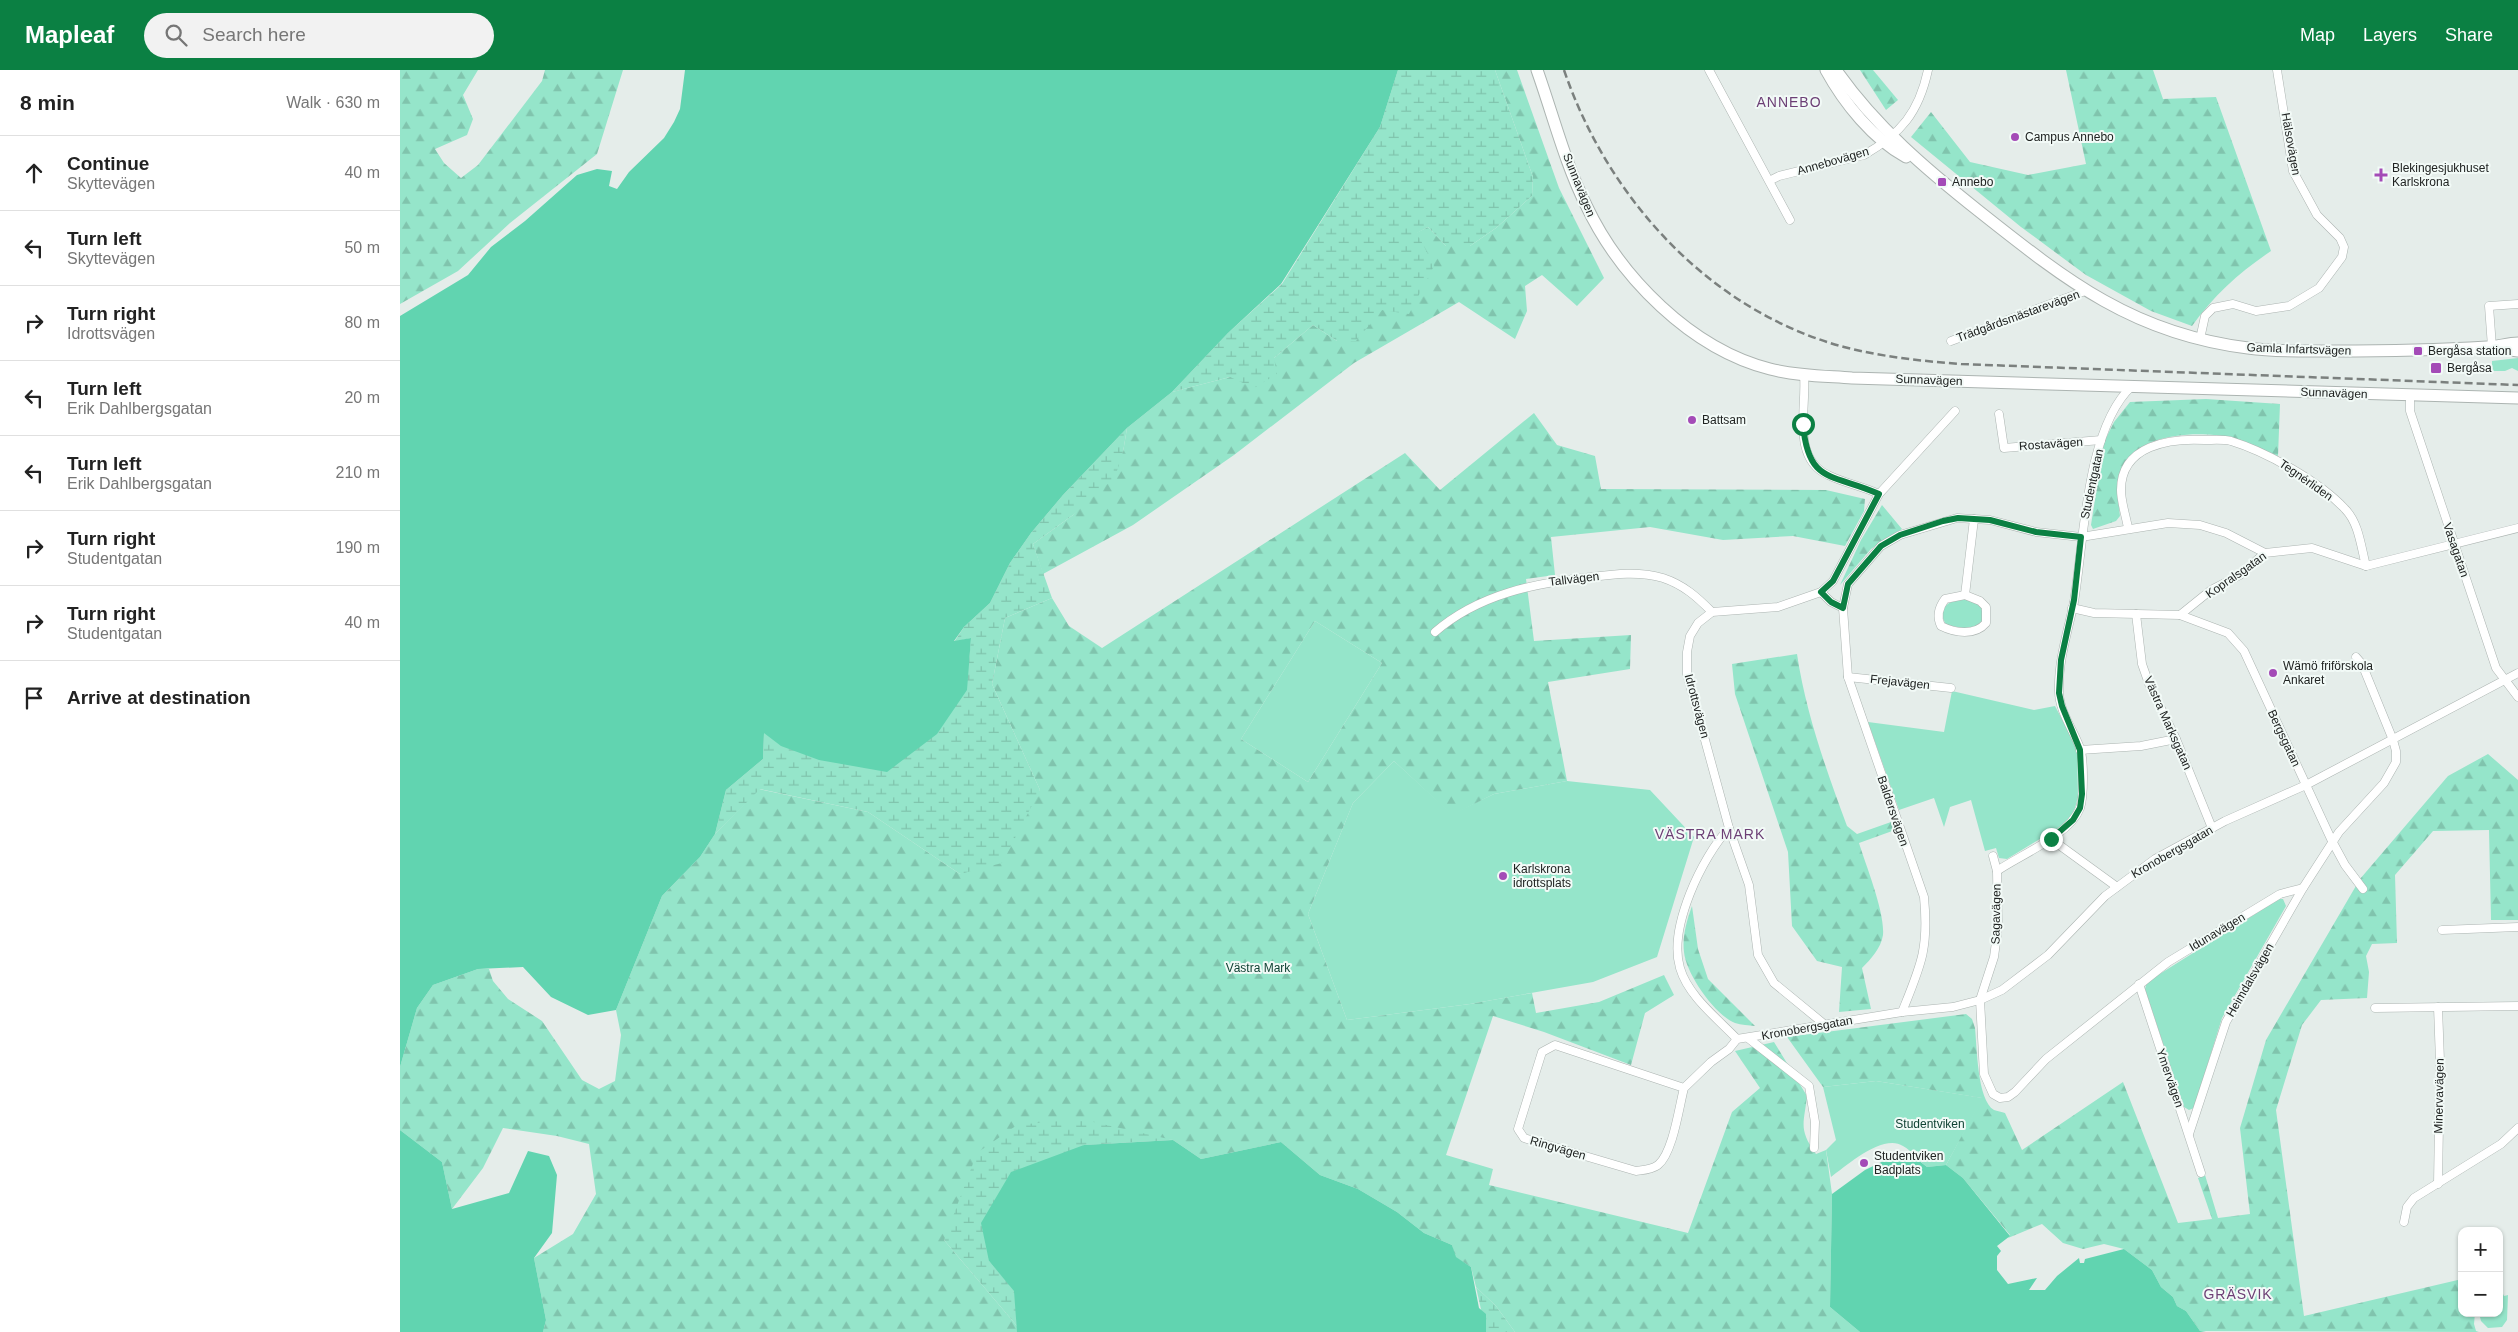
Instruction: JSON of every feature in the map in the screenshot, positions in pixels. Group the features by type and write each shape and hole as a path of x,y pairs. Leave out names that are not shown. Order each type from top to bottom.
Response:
{"main road":[{"name":"Sunnavägen","path":"1537,70 1585,203 1600,232 1634,279 1681,323 1710,343 1739,358 1769,369 1804,375 2486,399 2518,398"},
{"name":"Gamla Infartsvägen","path":"1826,70 1834,85 1855,112 1888,138"},
{"name":"Gamla Infartsvägen","path":"1836,70 1900,154 1921,164 2034,255 2085,291 2146,322 2200,339 2248,348 2281,351 2412,351 2492,347 2518,343"},
{"name":"Gamla Infartsvägen","path":"2492,347 2518,351"},
{"name":"Sunnavägen","path":"2486,399 2518,405"}],"street":[{"path":"1709,70 1771,180 1790,220"},
{"name":"Annebovägen","path":"1771,180 1779,176 1864,155 1888,138 1912,116 1920,100 1928,70"},
{"name":"Hälsovägen","path":"2200,339 2205,316 2213,308 2233,304 2256,311 2289,306 2319,288 2342,257 2344,247 2340,238 2317,215 2294,171 2277,70"},
{"name":"Trädgårdsmästarevägen","path":"1951,341 2085,291"},
{"path":"2492,347 2489,306 2518,304"},
{"path":"1804,375 1804,432 1806,450 1811,461 1819,471 1860,485 1879,494"},
{"name":"Studentgatan","path":"1997,871 2051,839 2073,820 2080,808 2082,794 2080,750 2062,706 2059,693 2061,660 2072,608 2081,537 2101,440 2112,410 2132,386"},
{"name":"Vasagatan","path":"2410,396 2410,411 2496,668 2518,697"},
{"path":"1712,612 1778,607 1821,592 1833,581 1879,494 1955,411"},
{"name":"Rostavägen","path":"1999,414 2004,448 2101,440"},
{"name":"Tegnérliden","path":"2128,528 2121,490 2126,471 2135,457 2149,447 2169,441 2230,441 2276,459 2326,493 2346,510 2354,523 2366,566"},
{"name":"Baldersvägen","path":"1902,1012 1922,961 1927,931 1924,897 1848,677 1843,608 1848,584 1881,546 1900,535 1958,518 1974,518 2036,532 2081,537 2168,523 2200,525 2226,533 2265,553"},
{"path":"1965,596 1974,518"},
{"path":"2366,566 2518,528"},
{"name":"Kopralsgatan","path":"2180,615 2212,590 2240,574 2265,553 2312,548 2366,566"},
{"name":"Tallvägen","path":"1436,632 1451,618 1503,593 1542,582 1615,574 1638,574 1662,578 1692,591 1712,612"},
{"path":"1821,592 1831,602 1843,608"},
{"path":"1965,596 1980,601 1986,607 1986,623 1980,630 1972,632 1949,630 1941,626 1938,619 1939,612 1946,599 1965,596"},
{"path":"2072,608 2094,613 2180,615"},
{"name":"Idrottsvägen","path":"1712,612 1698,624 1690,636 1687,674 1729,828 1749,885 1758,955 1774,983 1824,1024"},
{"name":"Västra Marksgatan","path":"2136,614 2142,664 2149,684 2176,739 2212,828"},
{"name":"Bergsgatan","path":"2180,615 2228,633 2244,651 2332,841 2363,889"},
{"path":"2302,888 2332,841 2384,783 2396,762 2393,740 2362,664 2356,657"},
{"name":"Kronobergsgatan","path":"1748,1038 1902,1012 1953,1007 1980,1000 2002,990 2048,955 2116,886 2155,859 2212,828 2306,785 2518,673"},
{"name":"Frejavägen","path":"1848,677 1951,688"},
{"path":"2080,750 2141,746 2176,739"},
{"path":"1729,828 1721,837 1694,886 1683,915 1678,946 1680,969 1700,999 1737,1039"},
{"path":"2051,839 2116,886"},
{"name":"Sagavägen","path":"1980,1000 1994,957 1998,927 1997,871 1993,856"},
{"name":"Idunavägen","path":"1980,1000 1984,1074 1993,1094 2000,1098 2008,1097 2046,1059 2168,962 2280,894 2302,888"},
{"name":"Heimdalsvägen","path":"2189,1134 2226,1022 2302,888"},
{"path":"2442,930 2518,927"},
{"name":"Ymervägen","path":"2138,984 2201,1173"},
{"path":"2375,1008 2518,1006"},
{"name":"Minervavägen","path":"2438,1007 2440,1061 2438,1184"},
{"path":"1684,1088 1711,1062 1729,1049 1737,1039 1748,1038 1809,1086 1815,1122 1814,1148"},
{"name":"Ringvägen","path":"1555,1045 1684,1088 1667,1155 1658,1165 1648,1170 1636,1171 1524,1138 1518,1129 1542,1052 1555,1045"},
{"path":"2404,1222 2407,1207 2414,1198 2501,1144 2518,1128"}],"green space":[{"path":"400,70 478,70 463,95 473,119 467,135 435,149 444,163 461,178 478,165 542,81 545,70 623,70 597,154 510,223 458,271 400,304"},
{"path":"1398,70 1495,70 1533,177 1532,196 1496,228 1470,246 1446,246 1428,227 1417,233 1434,266 1409,314 1382,310 1356,341 1337,341 1313,325 1274,358 1277,374 1254,388 1230,377 1172,392 1228,333 1282,284 1380,127"},
{"path":"1495,70 1517,70 1559,188 1604,278 1577,306 1542,275 1525,286 1527,311 1515,339 1459,302 1354,363 1234,455 1133,525 1043,574 1033,544 1073,515 1123,452 1127,428 1172,392 1230,377 1274,358 1313,325 1337,341 1416,233 1428,227 1446,246 1470,246 1496,228 1532,196 1533,177"},
{"path":"1860,70 1873,70 1898,100 1886,110"},
{"path":"2066,70 2153,70 2163,99 2216,97 2271,251 2228,285 2209,304 2192,326 2151,311 2086,275 2021,227 1911,137 1931,112 1970,162 2028,175 2086,164"},
{"path":"2518,358 2518,371 2512,368 2505,371 2492,371 2492,361"},
{"path":"2206,399 2280,404 2278,456 2243,441 2203,434 2171,437 2156,441 2142,447 2131,456 2123,467 2118,485 2120,516 2116,521 2093,529 2091,525 2104,442 2114,422 2130,402"},
{"name":"Västra Mark","path":"1534,413 1557,445 1595,456 1601,489 1826,490 1865,499 1864,511 1845,546 1793,536 1723,540 1650,527 1551,537 1555,575 1526,579 1534,641 1631,635 1630,669 1548,682 1567,781 1494,794 1452,815 1394,761 1353,803 1308,914 1347,1020 1470,1004 1532,993 1536,1013 1599,1002 1664,975 1674,995 1645,1013 1631,1065 1544,1032 1493,1016 1446,1155 1493,1169 1489,1185 1688,1233 1732,1112 1760,1088 1735,1051 1774,1042 1807,1096 1804,1132 1810,1145 1816,1154 1826,1150 1832,1194 1830,1307 1860,1332 1515,1332 1496,1306 1476,1287 1471,1267 1455,1257 1452,1245 1424,1233 1397,1212 1358,1189 1320,1175 1281,1142 1201,1159 1173,1140 1018,1125 944,1240 1017,1326 1017,1332 543,1332 546,1320 534,1258 573,1234 596,1194 589,1144 557,1136 503,1128 483,1168 452,1209 442,1162 400,1130 400,1067 417,1008 433,985 478,969 489,969 493,981 508,999 542,1021 582,1080 599,1089 615,1081 621,1035 616,1010 662,896 700,857 715,834 759,789 868,812 960,874 1040,790 992,684 1005,618 1052,598 1069,626 1102,648 1405,453 1440,490","holes":["1315,621 1382,663 1308,782 1241,739"]},
{"path":"1127,428 1123,452 1115,477 1073,515 1033,544 1052,598 1005,618 992,684 1040,790 1002,863 960,874 868,812 760,789 715,834 726,790 763,759 764,732 969,661 971,638 954,642 964,627 990,603 1010,563 1031,533 1063,495"},
{"path":"1882,505 1902,529 1871,549 1840,585 1861,540"},
{"path":"1964,598 1980,604 1984,618 1981,623 1973,628 1946,625 1941,614 1947,604"},
{"path":"1315,621 1382,663 1308,782 1241,739"},
{"path":"1797,654 1811,720 1847,826 1857,834 1891,822 1895,830 1859,843 1878,902 1883,925 1883,935 1878,949 1862,968 1871,1009 1839,1012 1842,967 1817,961 1792,926 1788,852 1735,694 1732,664"},
{"path":"1952,691 2034,710 2055,706 2077,748 2078,797 2068,822 2007,859 1999,858 1996,848 1985,851 1971,800 1950,807 1944,827 1934,798 1899,810 1868,722 1944,732"},
{"path":"2488,754 2518,780 2518,920 2491,920 2489,830 2433,831 2395,875 2397,943 2372,944 2366,956 2369,972 2367,998 2321,1000 2302,1025 2276,1110 2304,1316 2458,1280 2458,1317 2475,1317 2476,1331 2479,1332 2200,1331 2186,1311 2177,1306 2173,1297 2161,1287 2152,1270 2124,1249 2104,1244 2083,1249 2063,1243 2042,1224 2008,1238 2010,1235 1963,1178 1946,1165 1982,1098 1876,1081 1823,1087 1787,1037 1966,1014 1972,1019 1975,1028 1979,1072 1984,1096 1994,1110 2005,1113 2022,1150 2123,1082 2178,1223 2212,1219 2198,1178 2205,1175 2218,1218 2250,1214 2240,1128 2266,1040 2360,879 2448,776"},
{"name":"Karlskrona idrottsplats","path":"1394,761 1452,814 1494,794 1567,781 1650,790 1694,837 1657,957 1593,982 1470,1004 1347,1020 1308,914 1353,803"},
{"path":"2279,899 2283,899 2286,906 2222,1018 2194,1108 2189,1110 2184,1107 2145,989 2147,982"},
{"path":"1692,906 1698,949 1708,979 1755,1026 1742,1025 1727,1019 1703,993 1690,971 1684,952 1684,934"},
{"name":"Studentviken","path":"1876,1081 1983,1098 1946,1165 1927,1167 1903,1146 1895,1143 1885,1144 1865,1152 1831,1177 1826,1150 1836,1140 1823,1087"},
{"path":"1080,1119 1173,1140 1084,1145 989,1261 1015,1291 1017,1326 944,1240 977,1153 1017,1125"},
{"path":"1476,1287 1496,1306 1515,1332 1486,1332"},
{"path":"2503,1294 2504,1296 2508,1295 2507,1320 2502,1327 2488,1328 2481,1321 2480,1317 2503,1317"}],"shaded area":[{"path":"685,70 1398,70 1380,127 1281,284 1228,333 1172,392 1127,428 1063,495 1031,533 1010,563 990,603 964,627 954,641 971,638 967,690 937,734 887,772 819,760 781,746 764,733 763,759 726,790 715,834 700,857 662,896 616,1010 588,1015 551,997 523,967 478,969 433,985 417,1008 400,1067 400,316 468,275 491,247 525,221 577,175 597,169 612,171 609,186 617,189 629,172 664,138 674,122 680,109"},
{"path":"400,1130 442,1162 452,1209 509,1193 528,1151 549,1156 557,1175 552,1233 534,1258 546,1320 543,1332 400,1332"},
{"path":"1173,1140 1201,1159 1281,1142 1320,1175 1358,1189 1397,1212 1424,1233 1452,1245 1456,1257 1471,1267 1479,1308 1486,1314 1486,1332 1017,1332 1014,1291 989,1261 981,1223 1011,1172 1084,1145"},
{"path":"1898,1154 1913,1156 1927,1167 1946,1165 1963,1178 2010,1236 1997,1246 2001,1251 1997,1256 1997,1270 2008,1284 2037,1278 2029,1290 2045,1290 2057,1276 2079,1258 2080,1263 2084,1263 2085,1259 2124,1249 2152,1270 2161,1287 2173,1297 2177,1306 2186,1311 2200,1331 2206,1332 1860,1332 1830,1307 1832,1194 1865,1170"}],"railway":[{"path":"1564,70 1583,117 1607,163 1637,205 1670,243 1708,278 1750,307 1795,330 1844,347 1902,358 1961,364 2518,385"}],"place":[{"name":"Campus Annebo","path":"2015,137"},
{"name":"Blekingesjukhuset Karlskrona","path":"2381,175"},
{"name":"Annebo","path":"1942,182"},
{"name":"Bergåsa station","path":"2418,351"},
{"name":"Bergåsa","path":"2436,368"},
{"name":"Battsam","path":"1692,420"},
{"name":"Wämö friförskola Ankaret","path":"2273,673"},
{"name":"Karlskrona idrottsplats","path":"1503,876"},
{"name":"Studentviken Badplats","path":"1864,1163"}],"district":[{"name":"ANNEBO","path":"1789,102"},
{"name":"VÄSTRA MARK","path":"1710,834"},
{"name":"GRÄSVIK","path":"2238,1294"}],"route":[{"path":"1803,424 1806,450 1811,461 1819,471 1860,485 1879,494 1833,581 1821,592 1831,602 1843,608 1848,584 1881,546 1900,535 1943,521 1958,518 1974,518 1990,520 2036,532 2081,537 2074,600 2061,660 2059,693 2062,706 2080,750 2082,794 2080,808 2073,820 2051,839"}]}
